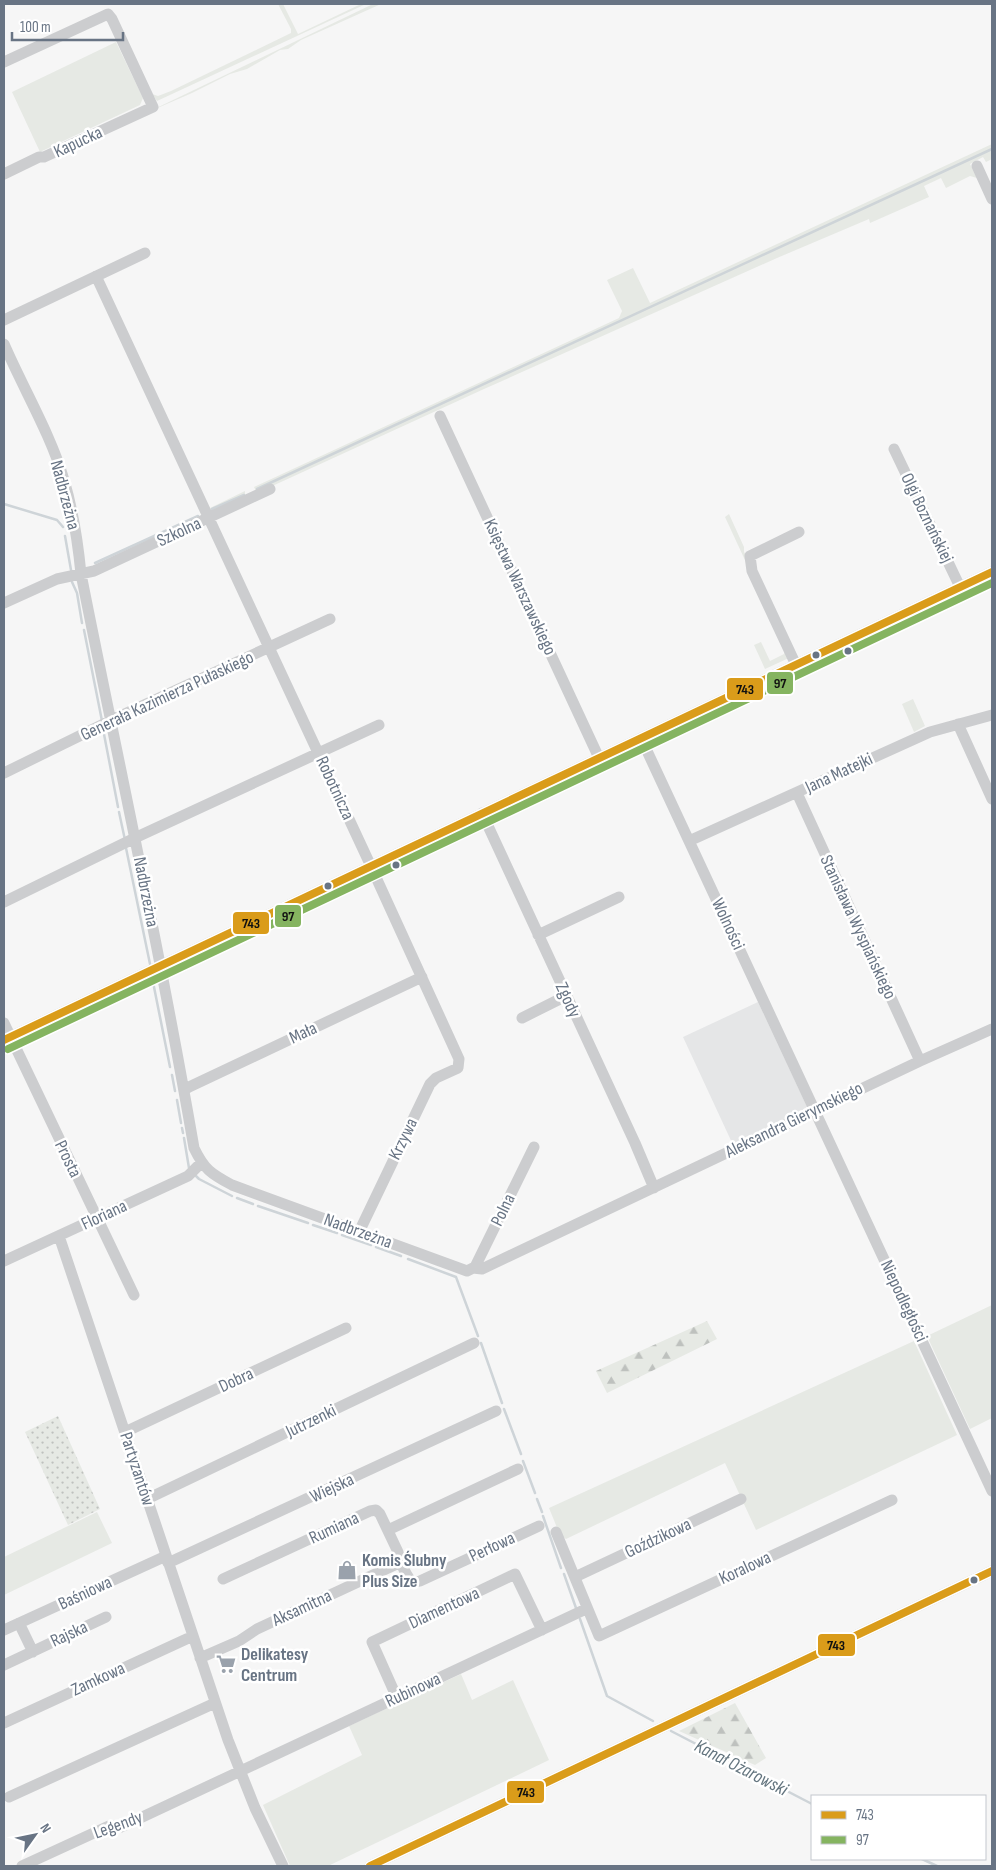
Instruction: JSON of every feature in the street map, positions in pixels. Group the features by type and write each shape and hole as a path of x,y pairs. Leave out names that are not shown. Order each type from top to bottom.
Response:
{"street":[{"name":"Kapucka","path":"4,62 108,14 112,19 152,108 4,174"},
{"path":"977,166 992,199"},
{"path":"4,320 145,253"},
{"name":"Robotnicza","path":"96,276 210,518 459,1059"},
{"name":"Nadbrzeżna","path":"4,344 64,480 79,548 81,574 161,966 194,1148 195,1170 216,1176 232,1184 467,1271 472,1269"},
{"name":"Księstwa Warszawskiego","path":"440,416 600,758"},
{"name":"Olgi Boznańskiej","path":"894,449 960,587"},
{"name":"Szkolna","path":"4,603 57,579 81,574 210,518 270,489"},
{"path":"796,664 752,571 750,556 799,532"},
{"path":"7,1038 992,572"},
{"name":"Generała Kazimierza Pułaskiego","path":"4,773 111,720 330,619"},
{"name":"Jana Matejki","path":"689,841 930,732 992,715"},
{"path":"958,724 992,800"},
{"path":"4,902 135,838 379,725"},
{"name":"Wolności","path":"641,738 815,1111"},
{"name":"Stanisława Wyspiańskiego","path":"797,793 920,1061"},
{"name":"Zgody","path":"482,813 654,1188"},
{"path":"538,935 619,897"},
{"name":"Mała","path":"184,1090 422,977"},
{"path":"522,1018 566,996"},
{"name":"Prosta","path":"4,1023 7,1038 134,1295"},
{"name":"Aleksandra Gierymskiego","path":"472,1269 482,1269 920,1061 992,1029"},
{"name":"Krzywa","path":"359,1232 430,1084 436,1078 458,1068 459,1059"},
{"name":"Niepodległości","path":"815,1111 992,1491"},
{"name":"Polna","path":"472,1269 534,1147"},
{"name":"Floriana","path":"4,1261 195,1170"},
{"name":"Partyzantów","path":"59,1236 215,1703 255,1808 282,1866"},
{"name":"Dobra","path":"125,1432 346,1328"},
{"name":"Jutrzenki","path":"147,1499 474,1343"},
{"name":"Wiejska","path":"167,1560 496,1411"},
{"name":"Rumiana","path":"223,1579 370,1511 376,1510 388,1530 518,1469"},
{"name":"Goździkowa","path":"575,1577 741,1499"},
{"name":"Koralowa","path":"586,1609 599,1636 892,1500"},
{"name":"Perłowa","path":"401,1562 412,1583 420,1581 539,1526"},
{"path":"388,1530 401,1562"},
{"path":"556,1532 586,1609"},
{"name":"Baśniowa","path":"4,1630 167,1560"},
{"name":"Aksamitna","path":"200,1658 239,1641 257,1629 401,1562"},
{"path":"370,1866 992,1571"},
{"name":"Diamentowa","path":"397,1698 372,1642 515,1574 542,1630"},
{"name":"Rubinowa","path":"240,1771 586,1609"},
{"name":"Rajska","path":"4,1665 106,1617"},
{"name":"Rajska","path":"19,1623 33,1652"},
{"name":"Zamkowa","path":"4,1723 192,1636"},
{"path":"9,1797 215,1703"},
{"name":"Legendy","path":"22,1866 109,1826 121,1827 240,1771"}],"shaded area":[{"path":"758,1002 809,1111 734,1147 683,1037"}],"green space":[{"path":"278,4 283,4 298,34 361,4 366,4 157,101 152,94 158,96 171,91 291,33 291,29"},
{"path":"373,4 381,4 301,40 288,49 280,50 247,69 230,74 146,113"},
{"path":"116,42 143,98 140,105 40,152 12,92"},
{"path":"992,144 992,159 986,162 983,157 970,164 977,178 970,176 946,188 941,178 924,186 929,197 870,223 869,219 777,258 257,493 254,487 619,318 622,311 607,280 633,268 650,303"},
{"path":"245,491 245,498 212,511 210,508"},
{"path":"729,514 744,547 750,571 725,517"},
{"path":"761,642 770,661 784,654 785,651 791,657 765,669 754,645"},
{"path":"913,699 925,726 914,732 902,704"},
{"path":"992,1305 992,1418 970,1429 927,1336"},
{"path":"707,1321 717,1339 607,1393 596,1371"},
{"path":"914,1341 957,1435 756,1530 725,1463 566,1539 560,1535 549,1508"},
{"path":"58,1416 100,1509 68,1525 25,1432"},
{"path":"97,1512 112,1543 4,1595 4,1557"},
{"path":"461,1674 472,1700 513,1680 549,1760 328,1866 290,1866 263,1805 362,1755 349,1726"},
{"path":"735,1703 766,1758 755,1765 679,1731"}],"waterway":[{"path":"257,489 992,149"},
{"path":"212,509 244,495"},
{"name":"Kanał Ożarowski","path":"4,504 57,520 63,527"},
{"path":"95,563 198,516"},
{"name":"Kanał Ożarowski","path":"65,536 71,570"},
{"name":"Kanał Ożarowski","path":"72,582 77,593 82,623"},
{"name":"Kanał Ożarowski","path":"84,630 102,721"},
{"name":"Kanał Ożarowski","path":"103,729 118,807"},
{"name":"Kanał Ożarowski","path":"119,812 125,840"},
{"name":"Kanał Ożarowski","path":"126,848 150,964"},
{"name":"Kanał Ożarowski","path":"152,977 170,1067"},
{"name":"Kanał Ożarowski","path":"172,1075 175,1091"},
{"name":"Kanał Ożarowski","path":"177,1100 181,1123"},
{"name":"Kanał Ożarowski","path":"182,1128 183,1133"},
{"name":"Kanał Ożarowski","path":"184,1138 189,1168"},
{"name":"Kanał Ożarowski","path":"194,1174 199,1179 232,1196"},
{"name":"Kanał Ożarowski","path":"237,1198 253,1204"},
{"name":"Kanał Ożarowski","path":"258,1206 308,1223"},
{"name":"Kanał Ożarowski","path":"313,1225 337,1233"},
{"name":"Kanał Ożarowski","path":"342,1235 371,1245"},
{"name":"Kanał Ożarowski","path":"376,1247 401,1256"},
{"name":"Kanał Ożarowski","path":"408,1259 456,1277 478,1336"},
{"name":"Kanał Ożarowski","path":"481,1343 502,1403"},
{"name":"Kanał Ożarowski","path":"504,1409 521,1454"},
{"name":"Kanał Ożarowski","path":"523,1461 535,1493"},
{"name":"Kanał Ożarowski","path":"537,1499 542,1512"},
{"name":"Kanał Ożarowski","path":"543,1516 561,1568"},
{"name":"Kanał Ożarowski","path":"564,1574 576,1608"},
{"name":"Kanał Ożarowski","path":"580,1619 607,1696 653,1721"},
{"name":"Kanał Ożarowski","path":"671,1731 811,1803"},
{"name":"Kanał Ożarowski","path":"924,1860 937,1866"}],"transit line":[{"name":"743","path":"4,1040 992,572"},
{"name":"97","path":"8,1049 992,583"},
{"name":"743","path":"370,1866 992,1571"}],"place":[{"name":"Komis Ślubny Plus Size","path":"347,1570"},
{"name":"Delikatesy Centrum","path":"226,1664"}]}
